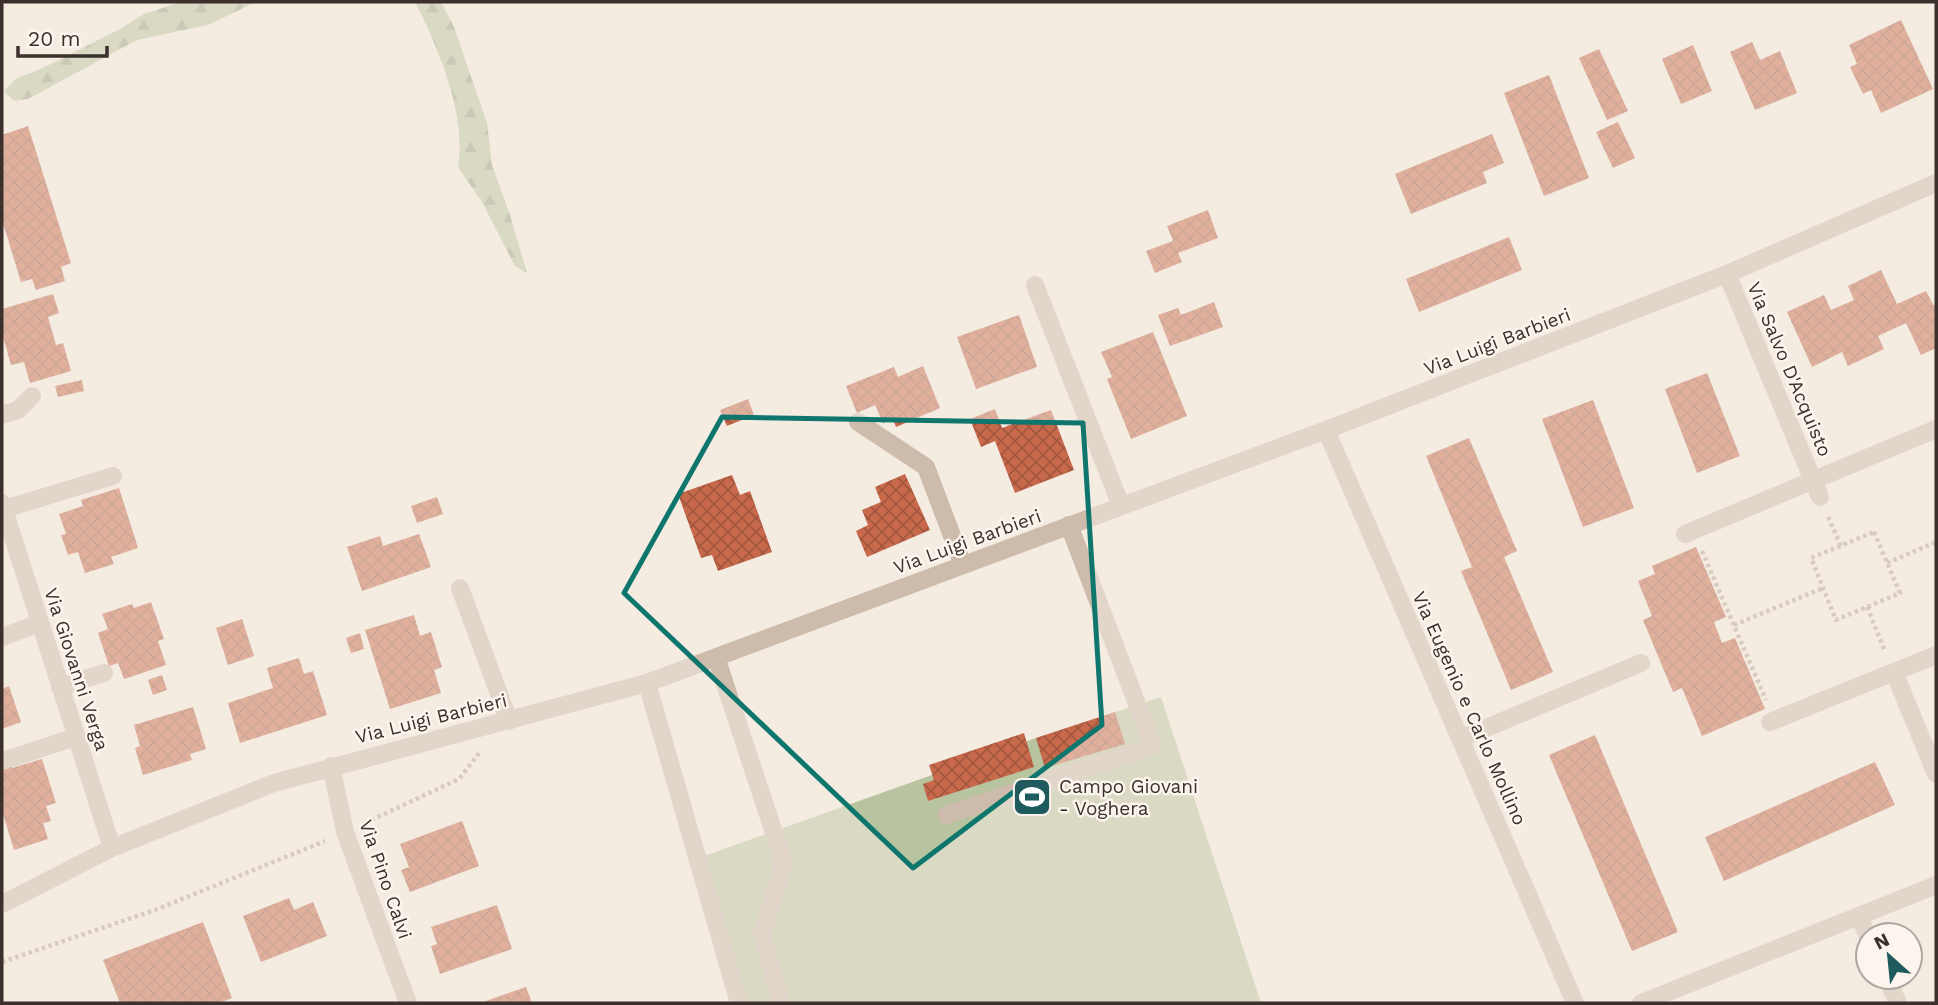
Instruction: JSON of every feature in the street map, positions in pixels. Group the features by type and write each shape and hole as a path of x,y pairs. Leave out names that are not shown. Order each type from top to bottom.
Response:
{"street":[{"name":"Via Luigi Barbieri","path":"2,904 112,848 262,787 331,766 509,721 647,682 1326,430 1727,274 1936,183"},
{"name":"Via Salvo D'Acquisto","path":"1727,274 1817,489"},
{"path":"1035,285 1121,506"},
{"path":"2,415 18,410 32,396"},
{"path":"858,422 926,467 963,565"},
{"name":"Via Salvo D'Acquisto","path":"1689,532 1817,489 1936,429"},
{"name":"Via Eugenio e Carlo Mollino","path":"1326,430 1575,1003"},
{"path":"3,512 113,476"},
{"name":"Via Giovanni Verga","path":"3,512 112,848"},
{"path":"946,815 1153,746 1069,525"},
{"path":"460,588 509,721"},
{"path":"2,637 40,623"},
{"path":"1772,721 1936,655"},
{"path":"716,657 784,863 762,934 781,1003"},
{"path":"1461,739 1641,663"},
{"path":"1894,672 1936,774"},
{"path":"60,687 104,673"},
{"path":"647,682 739,1003"},
{"path":"2,761 76,737"},
{"name":"Via Pino Calvi","path":"331,766 345,832 408,1003"},
{"path":"1641,1003 1936,884"},
{"path":"1858,916 1860,921"}],"path":[{"path":"1817,489 1841,546"},
{"path":"1689,532 1734,625 1772,721"},
{"path":"1874,532 1887,563 1900,593 1836,620 1811,558 1874,532"},
{"path":"1887,563 1936,542"},
{"path":"1734,625 1823,588"},
{"path":"1867,607 1894,672"}],"highlighted area":[{"path":"722,417 1083,423 1102,725 913,868 624,593"}],"green space":[{"path":"181,2 256,2 208,25 137,40 28,99 14,101 4,91 17,78 41,69 144,14"},
{"path":"415,2 441,2 454,27 487,123 492,165 527,273 515,266 482,202 458,167 460,147 454,104 433,39"},
{"name":"Campo Giovani - Voghera","path":"1161,697 1261,1003 748,1003 704,856 1036,738"}],"building":[{"path":"1901,20 1933,89 1881,113 1871,90 1863,94 1850,67 1857,64 1849,45"},
{"path":"1752,42 1760,60 1780,51 1797,93 1755,110 1730,52"},
{"path":"1693,45 1712,91 1681,104 1662,59"},
{"path":"1599,49 1628,111 1607,120 1579,58"},
{"path":"1549,75 1589,178 1544,196 1504,93"},
{"path":"1618,122 1635,158 1613,168 1596,132"},
{"path":"28,126 71,263 61,267 65,281 36,290 32,279 21,282 2,220 2,135"},
{"path":"1492,134 1504,163 1483,172 1487,183 1411,214 1395,174"},
{"path":"1208,210 1218,238 1178,253 1182,262 1155,273 1146,251 1173,241 1167,226"},
{"path":"1509,237 1522,270 1419,312 1406,279"},
{"path":"1881,270 1897,304 1926,291 1934,306 1936,305 1936,348 1921,355 1906,323 1878,336 1884,349 1848,366 1842,352 1812,367 1787,312 1824,295 1831,310 1854,300 1848,286"},
{"path":"53,294 59,313 48,317 56,345 63,343 71,371 30,383 24,362 11,365 2,333 2,309"},
{"path":"1214,302 1223,327 1170,346 1158,315 1178,308 1181,315"},
{"path":"1019,315 1037,367 976,389 957,337"},
{"path":"1153,332 1187,416 1131,439 1107,379 1112,377 1101,352"},
{"path":"923,366 940,408 896,427 893,419 883,423 875,405 857,413 846,386 894,367 898,377"},
{"path":"1707,373 1740,456 1697,473 1665,389"},
{"path":"82,380 84,391 58,397 55,386"},
{"path":"748,399 754,415 727,426 720,410"},
{"path":"1593,400 1634,508 1583,527 1542,419"},
{"path":"995,409 1002,428 1051,410 1074,470 1015,493 995,441 981,447 970,419"},
{"path":"1469,438 1517,551 1504,557 1553,672 1511,690 1461,571 1472,567 1426,456"},
{"path":"905,474 930,530 867,557 856,531 868,525 862,510 881,502 875,487"},
{"path":"732,475 740,495 750,491 772,552 718,571 712,555 701,558 678,494"},
{"path":"119,488 138,548 111,557 114,564 85,573 78,552 68,555 61,535 66,534 59,514 83,506 81,500"},
{"path":"437,497 443,514 417,523 411,506"},
{"path":"419,534 431,567 362,591 347,547 380,536 383,546"},
{"path":"1696,547 1726,617 1714,622 1722,643 1735,638 1765,709 1702,736 1682,688 1673,692 1643,620 1652,616 1638,581 1655,574 1652,566"},
{"path":"151,602 164,639 158,641 166,665 124,679 118,663 109,666 98,633 108,629 102,614 132,604 134,608"},
{"path":"414,615 420,636 431,632 442,667 434,670 441,693 390,709 365,630"},
{"path":"242,619 254,656 228,665 216,628"},
{"path":"360,633 364,649 351,653 346,638"},
{"path":"299,658 304,674 313,671 327,715 240,743 228,703 273,688 267,668"},
{"path":"162,675 167,690 153,695 148,680"},
{"path":"9,686 21,722 2,729 2,689"},
{"path":"193,707 206,749 190,754 192,760 143,775 135,748 140,746 134,725"},
{"path":"1115,712 1125,744 1045,768 1036,738"},
{"path":"1024,733 1034,767 928,801 923,784 934,780 929,765"},
{"path":"1595,735 1678,932 1632,951 1549,755"},
{"path":"42,759 56,803 46,806 51,821 43,823 48,839 14,850 2,811 2,766 11,763 12,768"},
{"path":"1875,762 1895,805 1724,881 1705,837"},
{"path":"462,821 479,866 410,892 401,870 409,867 400,844"},
{"path":"289,898 294,910 313,902 327,936 261,962 243,916"},
{"path":"497,905 512,949 440,974 431,946 437,944 431,927"},
{"path":"203,922 232,998 219,1003 120,1003 103,960"},
{"path":"526,987 532,1003 480,1003"}],"place":[{"name":"Campo Giovani - Voghera","path":"1032,797"}]}
